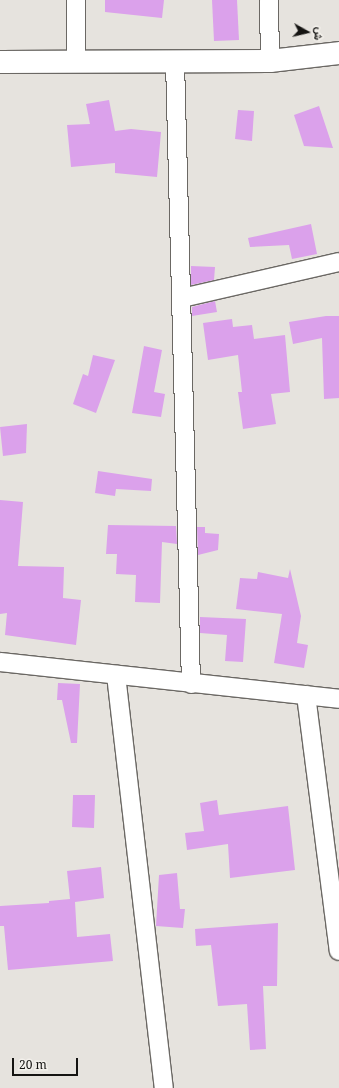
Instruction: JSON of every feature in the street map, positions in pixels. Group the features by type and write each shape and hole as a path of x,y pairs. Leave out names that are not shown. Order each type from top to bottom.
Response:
{"street":[{"path":"76,0 76,62"},
{"path":"270,0 270,61"},
{"path":"0,62 270,61 339,53"},
{"path":"175,62 191,684"},
{"path":"182,298 339,262"},
{"path":"0,662 339,699"},
{"path":"116,675 164,1088"},
{"path":"306,695 339,951"}],"building":[{"path":"105,0 164,0 162,18 105,12"},
{"path":"212,0 237,0 239,40 214,41"},
{"path":"109,100 115,131 131,129 161,132 157,177 115,173 115,163 71,167 67,125 90,124 86,104"},
{"path":"319,106 333,148 304,146 294,115"},
{"path":"238,110 254,111 252,141 235,139"},
{"path":"311,224 317,254 292,259 289,245 250,247 248,238"},
{"path":"191,266 215,267 214,280 191,285"},
{"path":"215,301 217,312 192,316 192,307"},
{"path":"326,316 339,316 339,398 324,399 322,338 293,344 289,322"},
{"path":"232,319 233,327 252,325 254,339 285,335 290,392 271,394 276,424 243,429 238,392 242,392 238,355 208,360 203,323"},
{"path":"144,346 162,350 154,392 165,394 161,417 132,413"},
{"path":"93,355 115,360 96,413 73,404 83,374 88,376"},
{"path":"27,424 26,453 3,456 0,427"},
{"path":"98,471 152,479 151,491 116,489 115,496 95,493"},
{"path":"0,500 23,502 18,566 64,567 63,598 81,600 76,645 5,635 7,613 0,614"},
{"path":"108,525 176,526 177,544 162,542 160,603 135,602 136,575 116,574 117,554 106,554"},
{"path":"197,527 205,527 205,533 219,534 218,550 198,555"},
{"path":"290,569 301,616 297,643 308,645 304,668 274,663 282,614 236,609 240,578 257,579 258,572 288,578"},
{"path":"200,617 246,619 243,662 225,661 227,635 200,633"},
{"path":"58,683 80,684 77,743 71,743 62,700 57,700"},
{"path":"73,795 95,795 94,828 72,827"},
{"path":"217,800 219,815 288,806 295,870 230,878 228,844 187,850 185,833 204,831 200,803"},
{"path":"101,867 104,898 75,902 77,937 110,934 113,961 8,970 4,926 0,926 0,906 49,903 49,901 70,899 67,871"},
{"path":"177,873 180,909 185,909 183,928 156,926 159,875"},
{"path":"278,923 277,986 263,986 266,1049 250,1050 247,1004 218,1006 211,945 196,946 195,929"}]}
